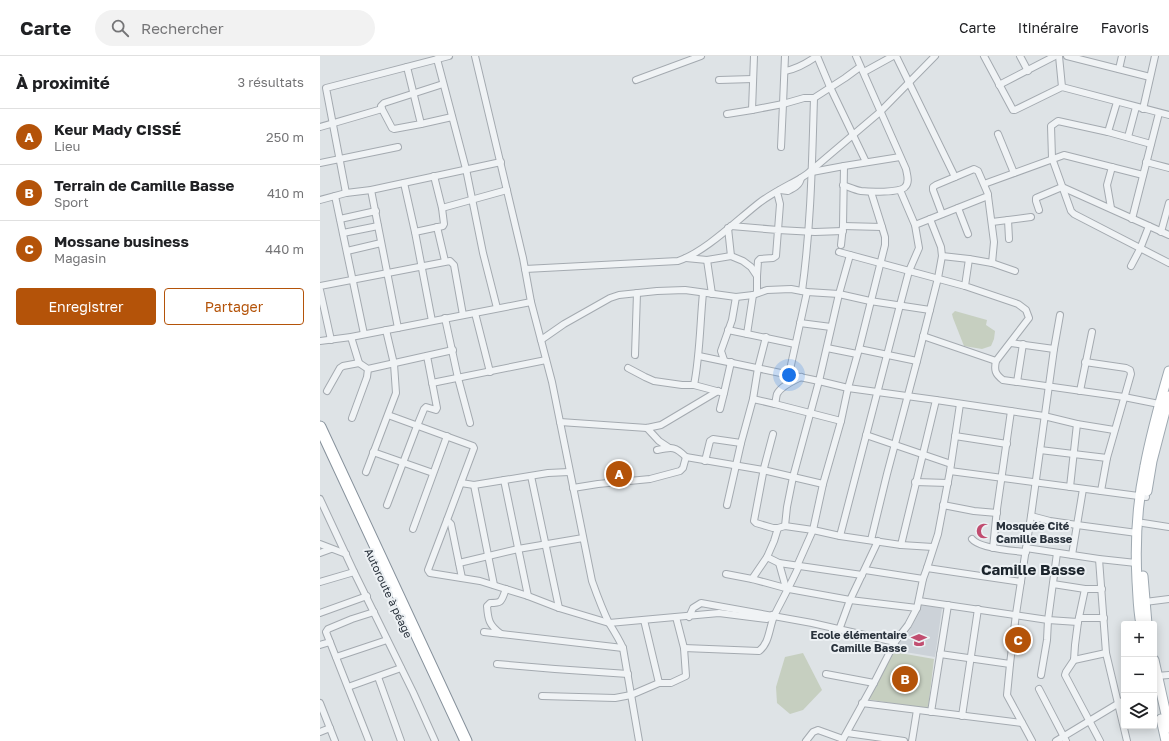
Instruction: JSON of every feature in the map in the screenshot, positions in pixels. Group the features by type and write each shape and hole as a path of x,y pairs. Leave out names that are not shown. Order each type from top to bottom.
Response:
{"highway":[{"path":"320,427 466,741"},
{"name":"Autoroute à péage","path":"320,444 457,741"}],"main road":[{"path":"1148,621 1142,564 1144,466 1168,377"},
{"path":"1141,621 1136,563 1137,533 1143,497 1152,461 1166,420 1169,396"},
{"path":"1157,682 1169,728"},
{"path":"1155,693 1166,741"}],"street":[{"path":"346,193 326,88 449,56"},
{"path":"476,56 525,269 531,302 552,382 592,581 599,602 623,648 639,741"},
{"path":"636,80 701,56"},
{"path":"752,110 754,56"},
{"path":"781,147 785,56"},
{"path":"784,71 793,70 802,66 817,56 830,87 866,162"},
{"path":"843,185 861,191 871,192 900,190 907,184 908,178 906,169 856,56"},
{"path":"727,114 783,104 804,98 814,98 845,78 893,56"},
{"path":"896,56 955,177"},
{"path":"525,269 678,261 686,258 714,240 761,202 779,191 792,189 801,178 812,171 880,112 935,56"},
{"path":"984,56 1013,110 1062,87 1169,115"},
{"path":"1020,56 1028,71"},
{"path":"999,85 1055,56"},
{"path":"1059,56 1062,87"},
{"path":"1067,56 1089,59 1150,77"},
{"path":"1119,69 1122,56"},
{"path":"1128,137 1150,77 1155,56"},
{"path":"437,59 466,169 483,253 497,308"},
{"path":"407,67 421,124"},
{"path":"719,80 753,79"},
{"path":"443,84 384,103 382,109 392,128 394,129 452,117"},
{"path":"789,374 800,323 804,291 809,231 814,98"},
{"path":"1108,132 1117,102"},
{"path":"320,127 382,109"},
{"path":"1132,219 1159,113"},
{"path":"1151,144 1108,132 1058,121 1051,126 1052,158 1071,211 1074,214 1169,263"},
{"path":"998,134 1014,173"},
{"path":"320,163 398,147"},
{"path":"984,184 1064,154 1143,175"},
{"path":"812,171 900,157"},
{"path":"320,200 346,193 372,190 501,162"},
{"path":"1146,162 1169,168"},
{"path":"841,245 843,228 844,166"},
{"path":"1111,208 1106,185 1112,167"},
{"path":"942,214 933,187 976,169 988,194 994,242 992,263"},
{"path":"415,232 443,226 444,224 442,208 434,176"},
{"path":"404,183 432,321"},
{"path":"1039,210 1036,198 1062,187 1169,235"},
{"path":"372,190 398,328"},
{"path":"442,208 507,190"},
{"path":"840,536 909,271 919,248 915,225 900,190"},
{"path":"747,334 758,276 758,261 760,259 773,258 776,256 780,204 779,191"},
{"path":"684,648 759,651 763,648 766,643 773,615 798,566 813,530 823,484 841,421 848,388 885,245 885,237 871,192"},
{"path":"335,196 364,334"},
{"path":"915,225 988,196"},
{"path":"1161,232 1169,203"},
{"path":"958,208 968,234"},
{"path":"340,219 376,211"},
{"path":"992,222 1031,217"},
{"path":"839,630 850,600 863,573 874,540 895,445 938,278 942,256 938,238 930,218"},
{"path":"1008,220 1009,239"},
{"path":"343,233 378,226"},
{"path":"729,227 809,231 882,226"},
{"path":"1131,266 1140,249 1149,226"},
{"path":"437,227 445,262"},
{"path":"729,227 732,256"},
{"path":"347,252 381,243"},
{"path":"838,252 965,286 1018,304 1026,310 1029,318 996,361 994,368 997,376 1003,380 1160,404"},
{"path":"752,579 767,557 782,527 793,477 819,381 839,294 850,255"},
{"path":"686,258 707,260 732,256 751,267 758,276"},
{"path":"942,256 992,263 1015,271"},
{"path":"965,286 969,259"},
{"path":"707,260 712,294"},
{"path":"320,286 450,261 454,265 463,315"},
{"path":"540,340 564,324 610,298 619,295 657,291 686,290 736,296 755,294 767,290 791,289 839,294 870,301 930,310"},
{"path":"320,290 323,316 330,340"},
{"path":"635,355 637,293"},
{"path":"694,385 699,356 699,340 704,293"},
{"path":"724,360 721,351 732,320 736,296"},
{"path":"320,341 350,337 531,302"},
{"path":"475,313 490,372"},
{"path":"1032,741 1007,696 1016,614 1048,387 1060,315"},
{"path":"446,318 458,378 470,423"},
{"path":"800,323 831,327"},
{"path":"366,472 396,393 394,364 386,330"},
{"path":"728,330 795,344"},
{"path":"1080,391 1092,332"},
{"path":"923,336 996,361"},
{"path":"350,337 359,363 368,369 452,350"},
{"path":"727,505 753,399 758,368 766,337"},
{"path":"1011,343 1054,349"},
{"path":"1017,382 1023,344"},
{"path":"826,348 887,355 917,361"},
{"path":"387,505 425,408 436,410 437,408 427,356"},
{"path":"699,356 724,360 848,388 1044,416 1077,424 1114,430"},
{"path":"432,383 546,360"},
{"path":"720,409 721,392 731,362"},
{"path":"1085,362 1126,368 1130,370 1131,374 1114,430 1101,491"},
{"path":"327,391 340,368 359,363"},
{"path":"628,368 654,380 694,385 721,392"},
{"path":"352,418 367,377 368,369"},
{"path":"775,404 776,395 780,390 801,377"},
{"path":"560,422 647,428 661,425 721,392"},
{"path":"753,399 841,421"},
{"path":"901,544 936,400"},
{"path":"844,738 895,642 908,625 917,608 923,579 938,534 950,471 960,404"},
{"path":"993,548 1011,412"},
{"path":"388,415 447,436 473,446 474,448 428,570 430,573 480,581 528,596 559,608 609,623 689,617 719,613 767,619 773,615"},
{"path":"1070,487 1077,424"},
{"path":"647,428 659,441 668,447 678,449 686,457 764,470 823,484"},
{"path":"773,434 764,470 756,523 773,528 782,527 813,530 840,536 933,548"},
{"path":"866,435 951,464"},
{"path":"412,529 447,436"},
{"path":"955,436 1007,444"},
{"path":"705,461 710,441 713,439 741,443"},
{"path":"657,450 668,447"},
{"path":"1040,450 1107,458"},
{"path":"373,452 433,473"},
{"path":"573,488 650,479 680,471 683,468 686,457"},
{"path":"950,471 1143,497"},
{"path":"461,483 474,485 548,473 569,472"},
{"path":"531,476 559,608"},
{"path":"504,480 528,596"},
{"path":"915,482 948,482"},
{"path":"474,485 494,585"},
{"path":"1072,555 1082,489"},
{"path":"320,500 413,692 435,741"},
{"path":"943,505 997,514"},
{"path":"1031,516 1050,521 1137,533"},
{"path":"447,520 451,524 462,578"},
{"path":"1144,523 1169,527"},
{"path":"459,563 518,549 584,538"},
{"path":"972,539 977,544 993,548 1057,553 1136,563"},
{"path":"320,544 346,554"},
{"path":"320,552 332,549"},
{"path":"1041,675 1047,640 1048,620 1057,553"},
{"path":"767,557 779,563 798,566 923,579"},
{"path":"1056,741 1065,739 1089,721 1121,702 1106,652 1099,559"},
{"path":"779,563 787,589"},
{"path":"927,568 1021,582"},
{"path":"320,582 354,572"},
{"path":"726,574 752,579 787,589 850,600 917,608"},
{"path":"1053,584 1102,589"},
{"path":"1085,588 1075,645 1074,660 1065,675 1100,741"},
{"path":"502,635 492,626 488,616 487,606 490,603 501,602 506,589"},
{"path":"320,613 367,596"},
{"path":"1145,602 1169,599"},
{"path":"919,601 1016,614 1048,620 1104,618"},
{"path":"689,617 693,608 701,603 812,622 839,630 895,642"},
{"path":"932,712 948,605"},
{"path":"962,716 978,609"},
{"path":"369,741 326,632 328,629 352,619 374,612"},
{"path":"542,696 615,698 631,695 659,682 671,683 686,676 684,648 676,617"},
{"path":"644,620 659,682"},
{"path":"484,632 623,648"},
{"path":"336,657 387,640"},
{"path":"320,645 330,642"},
{"path":"1074,660 1106,652"},
{"path":"940,654 1010,664"},
{"path":"497,664 628,674"},
{"path":"348,687 401,668"},
{"path":"826,674 874,683"},
{"path":"1157,678 1169,675"},
{"path":"378,677 401,741"},
{"path":"1039,689 1065,739"},
{"path":"320,703 335,741"},
{"path":"862,703 1022,723"},
{"path":"912,741 917,710"},
{"path":"320,732 330,728"},
{"path":"1125,729 1127,741"},
{"path":"806,741 813,732 818,730 844,738 904,741"}],"shaded area":[{"name":"Ecole élémentaire Camille Basse","path":"920,605 942,608 935,657 893,650 910,630"}],"green space":[{"path":"955,311 987,320 986,325 995,331 991,346 982,349 964,346 953,318 952,314"},
{"path":"894,652 934,659 928,709 866,699"},
{"path":"803,653 822,690 803,710 790,714 777,703 776,687 785,657"}],"place":[{"name":"Keur Mady CISSÉ","path":"619,474"},
{"name":"Mosquée Cité Camille Basse","path":"984,531"},
{"name":"Ecole élémentaire Camille Basse","path":"919,640"},
{"name":"Mossane business","path":"1018,640"},
{"name":"Terrain de Camille Basse","path":"905,679"}],"district":[{"name":"Camille Basse","path":"1033,569"}]}
